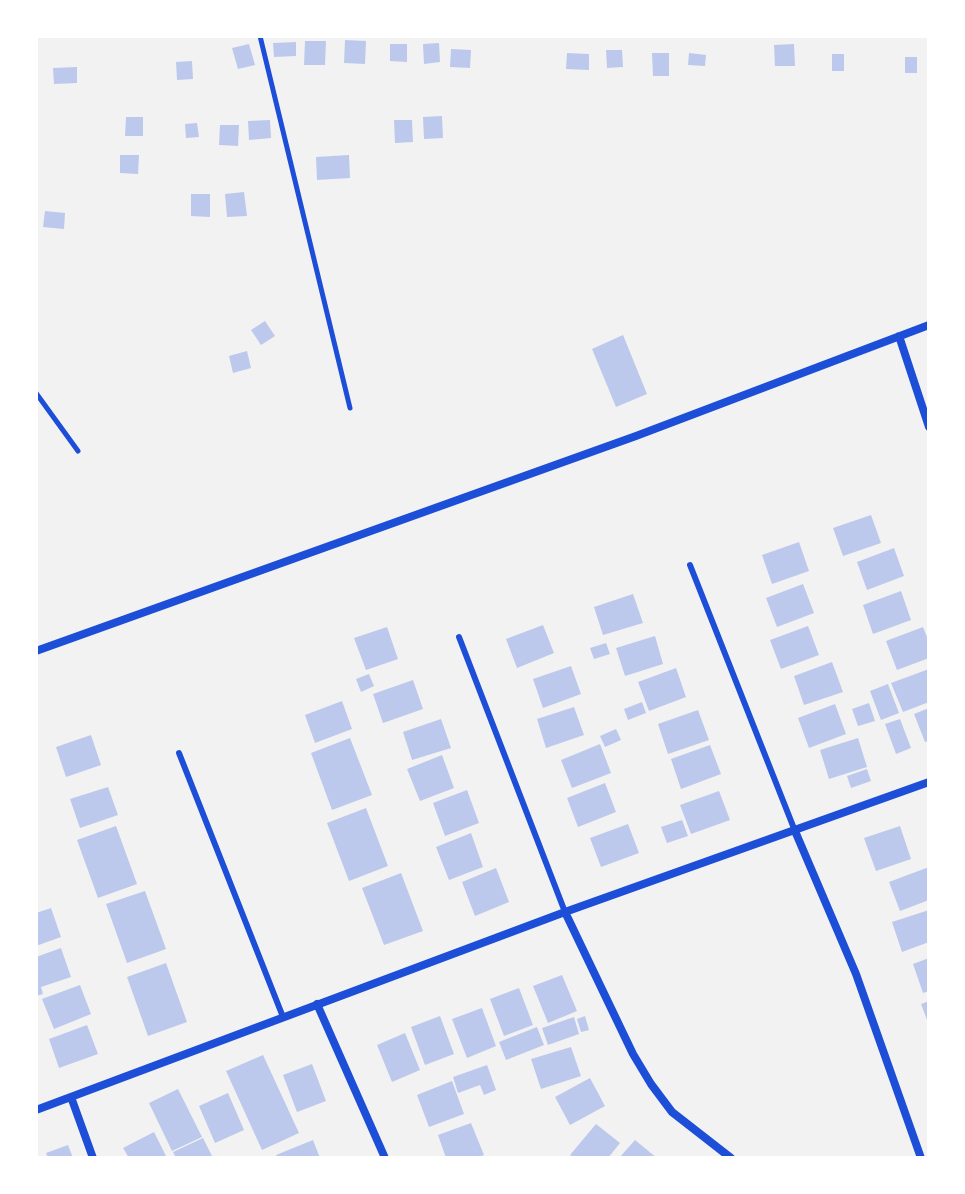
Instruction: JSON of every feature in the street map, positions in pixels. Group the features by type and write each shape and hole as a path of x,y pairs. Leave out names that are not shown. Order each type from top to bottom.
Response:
{"street":[{"path":"36,651 636,436 929,325"},
{"path":"899,336 929,427"},
{"path":"36,1110 565,912 929,782"},
{"path":"795,831 856,974 921,1158"},
{"path":"565,912 633,1054 651,1084 672,1112 731,1158"},
{"path":"317,1004 385,1158"},
{"path":"71,1097 93,1158"}],"lane":[{"path":"690,565 795,831"},
{"path":"459,637 565,912"},
{"path":"179,753 283,1017"}],"path":[{"path":"260,36 350,408"},
{"path":"36,393 78,451"}],"building":[{"path":"345,40 366,41 365,64 344,63"},
{"path":"305,41 326,41 325,65 304,65"},
{"path":"296,42 296,56 274,57 273,43"},
{"path":"439,43 440,62 424,64 423,44"},
{"path":"249,44 255,65 238,69 232,48"},
{"path":"390,44 407,44 407,62 390,61"},
{"path":"794,44 795,66 775,66 774,45"},
{"path":"451,49 471,50 470,68 450,67"},
{"path":"606,50 622,50 623,67 607,68"},
{"path":"567,53 589,54 589,70 566,69"},
{"path":"652,53 669,53 669,76 653,76"},
{"path":"689,53 706,55 705,66 688,65"},
{"path":"832,54 844,54 844,71 832,71"},
{"path":"905,57 917,57 917,73 905,73"},
{"path":"192,61 193,79 177,80 176,62"},
{"path":"77,67 77,83 54,84 53,68"},
{"path":"442,116 443,138 424,139 423,117"},
{"path":"126,117 143,117 143,136 125,136"},
{"path":"270,120 271,138 249,140 248,121"},
{"path":"394,120 412,120 413,142 395,143"},
{"path":"197,123 199,137 186,138 185,124"},
{"path":"220,125 239,125 238,146 219,145"},
{"path":"120,155 139,155 138,174 120,173"},
{"path":"349,155 350,178 317,180 316,157"},
{"path":"244,192 247,216 227,217 225,194"},
{"path":"191,194 210,194 210,217 191,216"},
{"path":"45,211 65,213 64,229 43,227"},
{"path":"265,321 275,336 261,345 251,330"},
{"path":"623,335 647,394 616,407 592,349"},
{"path":"247,351 251,368 233,373 229,356"},
{"path":"871,515 881,543 843,556 833,528"},
{"path":"799,542 809,571 772,584 762,555"},
{"path":"894,548 904,576 867,590 857,562"},
{"path":"803,584 814,613 777,627 766,598"},
{"path":"901,591 911,620 873,634 863,605"},
{"path":"633,594 643,623 603,635 594,607"},
{"path":"543,625 554,653 517,668 506,639"},
{"path":"808,626 819,655 781,669 770,640"},
{"path":"387,627 398,659 366,670 354,638"},
{"path":"923,627 929,642 929,658 897,670 886,641"},
{"path":"655,636 663,664 625,676 616,648"},
{"path":"606,643 610,654 594,659 590,648"},
{"path":"832,662 843,692 804,705 794,676"},
{"path":"571,666 581,694 543,708 533,679"},
{"path":"676,668 686,697 649,711 638,682"},
{"path":"929,669 929,702 903,712 891,683"},
{"path":"369,674 374,686 361,692 356,679"},
{"path":"413,680 423,709 383,723 373,694"},
{"path":"888,684 899,713 881,720 870,691"},
{"path":"342,701 352,729 315,743 305,715"},
{"path":"642,702 646,713 628,720 624,709"},
{"path":"869,703 875,721 858,726 852,709"},
{"path":"835,704 846,734 809,748 798,718"},
{"path":"574,707 584,735 546,748 537,719"},
{"path":"929,708 929,741 925,742 914,714"},
{"path":"698,710 709,740 668,754 658,724"},
{"path":"441,719 451,748 412,760 403,732"},
{"path":"900,719 911,748 896,754 885,724"},
{"path":"616,729 621,740 605,747 600,736"},
{"path":"91,735 101,765 66,777 56,747"},
{"path":"350,738 372,795 332,810 311,753"},
{"path":"858,738 867,767 829,779 820,750"},
{"path":"600,744 611,773 572,788 561,760"},
{"path":"710,745 721,774 681,789 671,759"},
{"path":"442,755 454,788 420,801 407,769"},
{"path":"867,769 871,781 851,788 847,776"},
{"path":"605,783 616,812 578,827 567,798"},
{"path":"108,787 118,815 80,828 70,799"},
{"path":"467,790 479,823 445,836 433,803"},
{"path":"719,791 730,820 691,834 680,805"},
{"path":"366,808 388,866 349,881 327,823"},
{"path":"682,820 688,836 667,843 661,827"},
{"path":"628,824 639,853 601,867 590,838"},
{"path":"116,826 137,884 98,898 77,840"},
{"path":"900,826 911,859 876,871 864,838"},
{"path":"471,833 483,867 449,880 436,847"},
{"path":"929,867 929,900 900,911 889,882"},
{"path":"496,868 509,902 475,916 462,882"},
{"path":"401,873 423,931 384,945 362,888"},
{"path":"145,891 166,949 127,963 106,904"},
{"path":"51,908 61,937 36,946 36,913"},
{"path":"929,910 929,942 902,952 892,922"},
{"path":"61,948 71,977 41,987 43,994 36,996 36,957"},
{"path":"929,958 929,991 923,993 913,964"},
{"path":"166,963 187,1022 148,1036 127,977"},
{"path":"562,975 577,1011 548,1023 533,986"},
{"path":"80,985 91,1014 54,1029 42,999"},
{"path":"519,988 533,1025 504,1036 490,999"},
{"path":"929,1001 929,1025 921,1004"},
{"path":"482,1008 496,1046 467,1058 452,1019"},
{"path":"440,1016 454,1054 425,1065 411,1027"},
{"path":"585,1016 589,1030 581,1032 577,1019"},
{"path":"574,1017 579,1034 548,1045 542,1028"},
{"path":"87,1025 98,1054 59,1068 49,1039"},
{"path":"537,1027 544,1045 506,1060 499,1042"},
{"path":"405,1033 420,1070 392,1082 377,1045"},
{"path":"571,1047 581,1076 541,1089 531,1059"},
{"path":"263,1055 299,1133 262,1150 226,1071"},
{"path":"312,1064 326,1101 297,1112 283,1075"},
{"path":"487,1065 496,1090 484,1095 480,1085 458,1093 453,1077"},
{"path":"590,1078 605,1106 570,1125 555,1097"},
{"path":"452,1081 464,1114 429,1127 417,1095"},
{"path":"178,1089 202,1137 172,1151 149,1103"},
{"path":"228,1093 244,1130 215,1143 199,1106"},
{"path":"471,1123 484,1155 446,1158 438,1135"},
{"path":"596,1124 620,1143 608,1158 574,1158 570,1155"},
{"path":"154,1132 167,1158 129,1158 123,1148"},
{"path":"203,1138 213,1158 176,1158 173,1152"},
{"path":"313,1140 320,1158 277,1158 276,1155"},
{"path":"635,1140 657,1158 619,1158"},
{"path":"68,1145 73,1158 48,1158 46,1153"}]}
